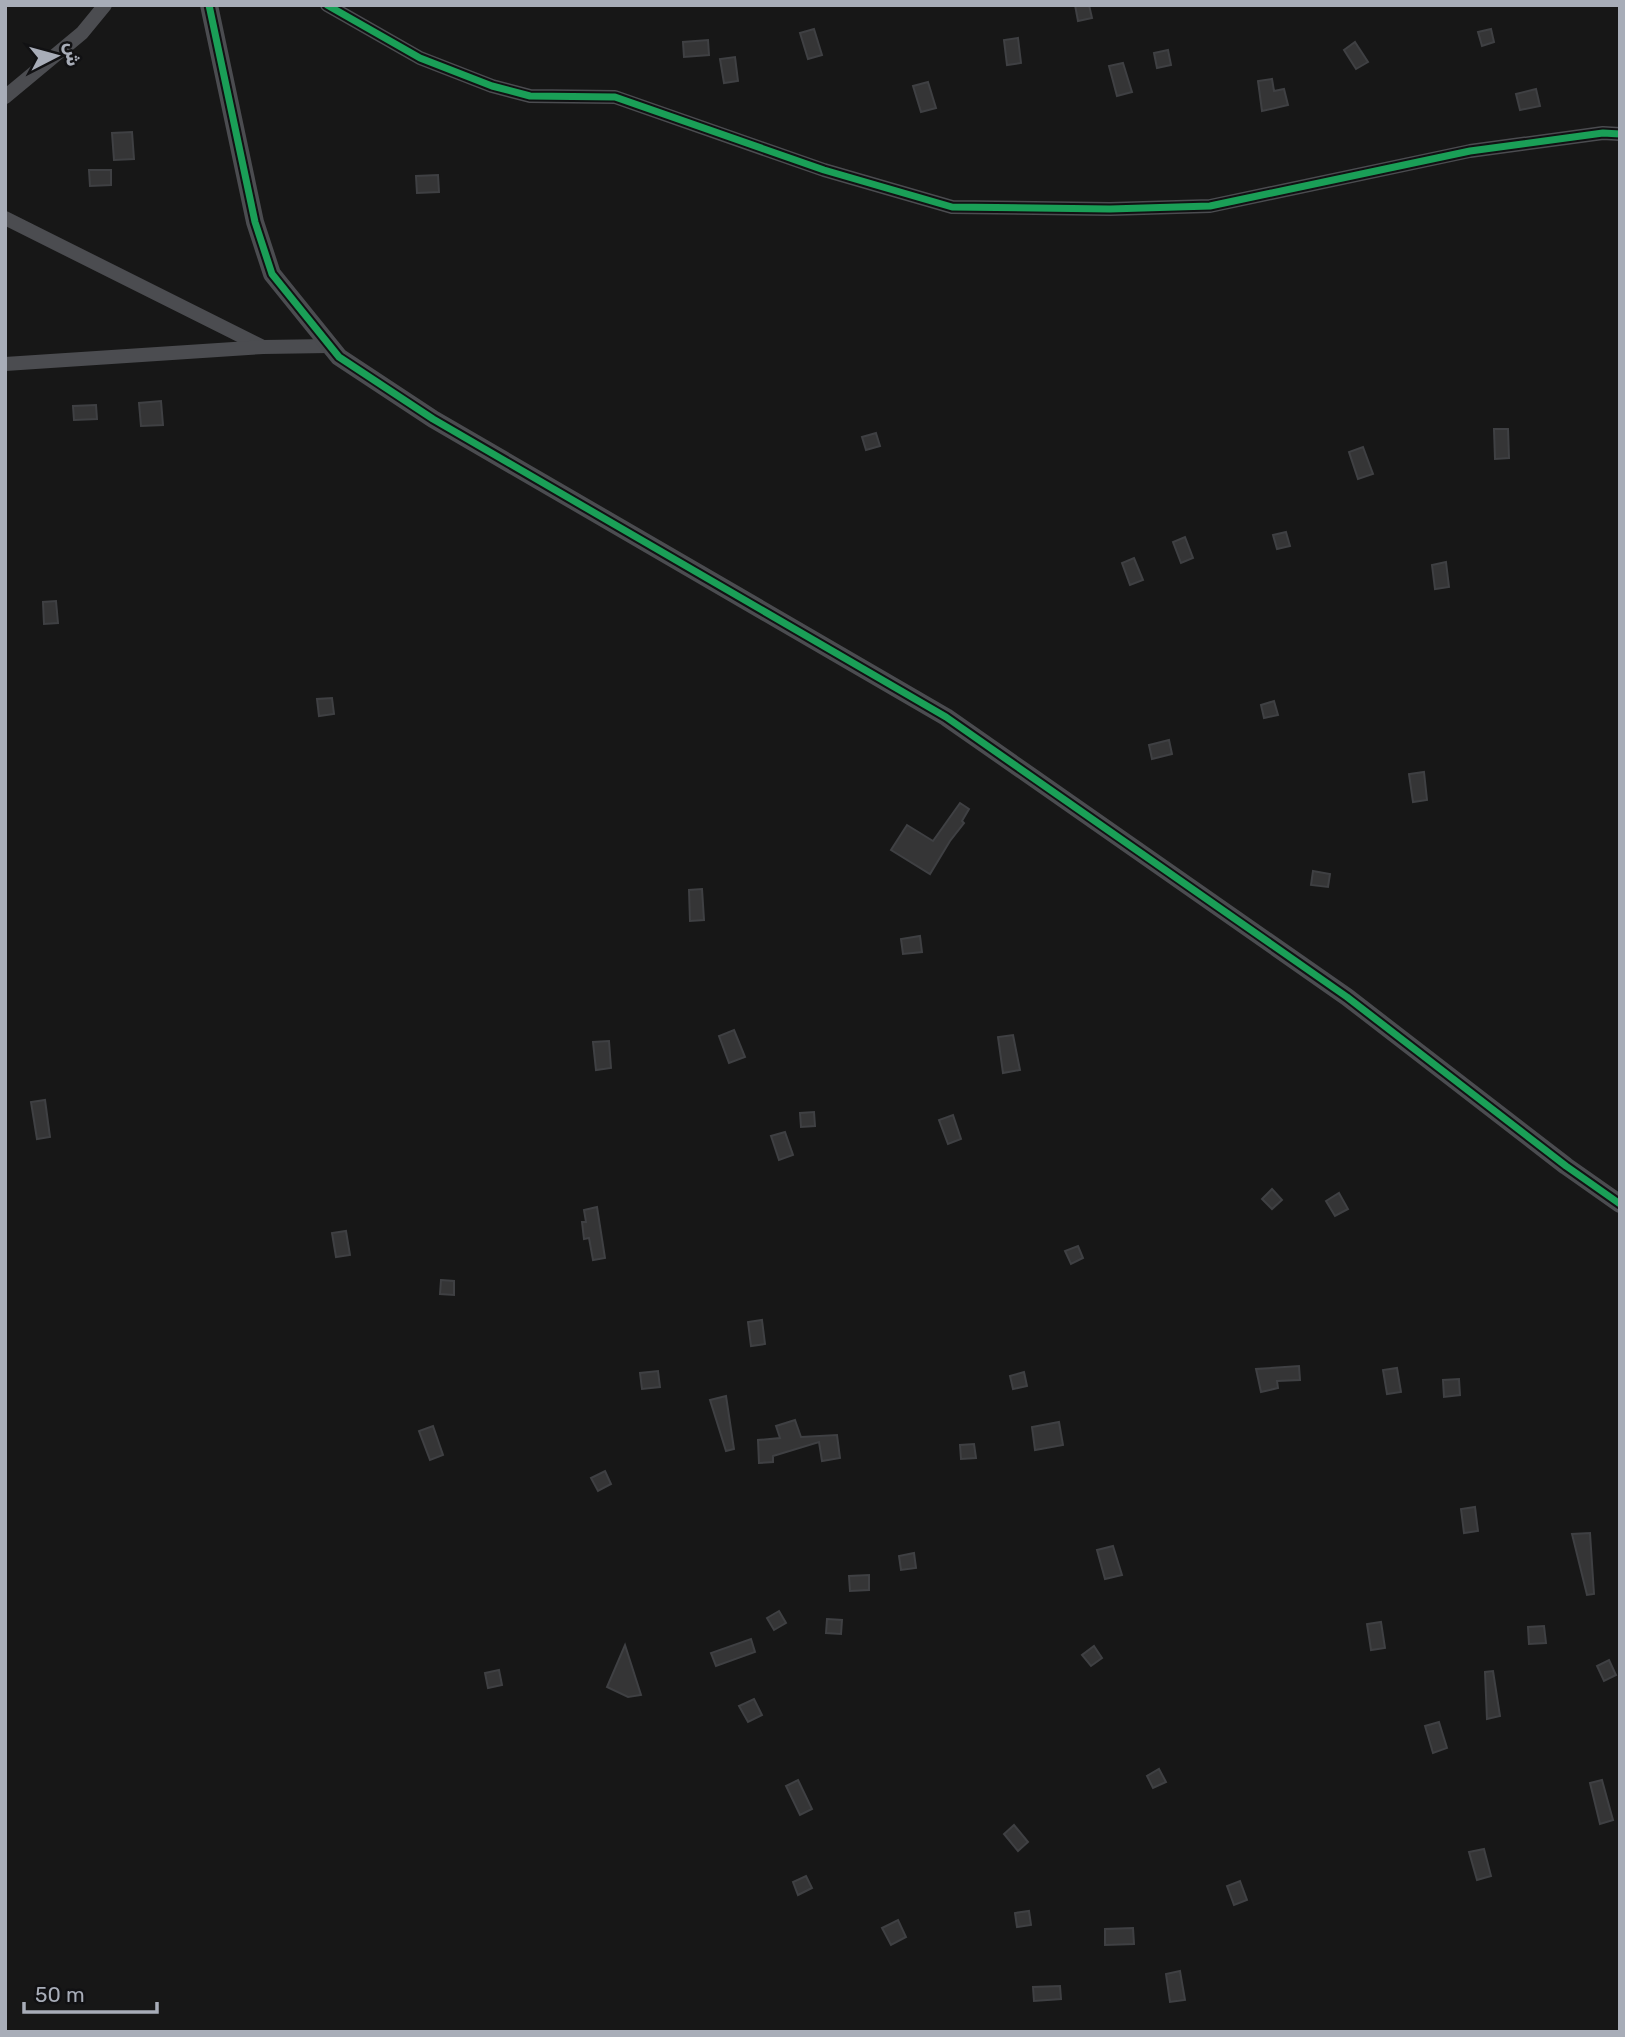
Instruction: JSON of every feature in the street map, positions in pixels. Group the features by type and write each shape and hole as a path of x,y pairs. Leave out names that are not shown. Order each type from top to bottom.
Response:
{"street":[{"path":"5,97 82,33 105,5"},
{"path":"209,5 255,222 272,274 339,357 433,419 946,717 1347,997 1566,1166 1620,1204"},
{"path":"327,5 420,58 492,86 530,96 615,97 824,170 952,207 1110,209 1210,206 1469,151 1602,133 1620,134"},
{"path":"5,218 263,347"},
{"path":"5,364 263,347 329,346"}],"building":[{"path":"1075,5 1089,5 1092,18 1078,21"},
{"path":"814,29 822,55 808,59 800,33"},
{"path":"1491,29 1494,42 1482,46 1478,32"},
{"path":"1018,38 1021,63 1007,65 1004,40"},
{"path":"708,40 709,55 684,57 683,42"},
{"path":"1355,42 1368,62 1356,69 1344,50"},
{"path":"1168,50 1171,65 1157,68 1154,53"},
{"path":"735,57 738,81 724,83 720,59"},
{"path":"1123,63 1132,92 1117,96 1109,66"},
{"path":"1272,79 1274,91 1284,89 1288,105 1262,111 1258,81"},
{"path":"928,82 936,108 921,112 913,86"},
{"path":"1536,89 1540,106 1520,110 1516,94"},
{"path":"132,132 134,159 114,160 112,133"},
{"path":"89,170 111,170 111,185 90,186"},
{"path":"438,175 439,192 417,193 416,176"},
{"path":"161,401 163,425 141,426 139,403"},
{"path":"96,405 97,419 74,420 73,406"},
{"path":"1494,429 1508,429 1509,458 1495,459"},
{"path":"876,433 880,446 866,450 862,437"},
{"path":"1363,447 1373,474 1358,479 1349,452"},
{"path":"1286,532 1290,546 1277,549 1273,535"},
{"path":"1185,537 1193,558 1181,563 1173,542"},
{"path":"1134,558 1143,580 1130,585 1122,563"},
{"path":"1446,562 1449,587 1435,589 1432,565"},
{"path":"56,601 58,623 44,624 43,602"},
{"path":"332,698 334,714 319,716 317,699"},
{"path":"1274,701 1278,715 1264,718 1261,705"},
{"path":"1169,740 1172,754 1152,759 1149,745"},
{"path":"1424,772 1427,800 1413,802 1409,774"},
{"path":"960,803 969,809 962,821 964,823 930,874 891,850 907,825 933,841"},
{"path":"1313,871 1330,874 1328,887 1311,885"},
{"path":"702,889 704,920 690,921 689,890"},
{"path":"920,936 922,952 903,954 901,939"},
{"path":"734,1030 745,1057 729,1063 719,1036"},
{"path":"1013,1035 1020,1070 1003,1073 998,1037"},
{"path":"609,1041 611,1068 596,1070 593,1042"},
{"path":"45,1100 50,1137 37,1139 31,1102"},
{"path":"814,1112 815,1126 801,1127 800,1113"},
{"path":"953,1115 961,1139 948,1144 939,1120"},
{"path":"785,1132 793,1155 779,1160 771,1136"},
{"path":"1272,1189 1282,1200 1272,1209 1262,1199"},
{"path":"1339,1193 1348,1209 1335,1216 1326,1201"},
{"path":"597,1207 605,1258 593,1260 589,1238 584,1239 582,1222 586,1222 584,1210"},
{"path":"346,1231 350,1255 336,1257 332,1233"},
{"path":"1078,1246 1083,1258 1071,1264 1065,1251"},
{"path":"441,1280 454,1281 454,1295 440,1294"},
{"path":"762,1320 765,1344 751,1346 748,1322"},
{"path":"1299,1366 1300,1380 1277,1381 1278,1388 1261,1392 1256,1369"},
{"path":"1397,1368 1401,1392 1387,1394 1383,1370"},
{"path":"658,1371 660,1387 642,1389 640,1373"},
{"path":"1024,1372 1027,1386 1013,1389 1010,1376"},
{"path":"1459,1379 1460,1395 1444,1397 1443,1380"},
{"path":"726,1396 734,1449 726,1451 710,1400"},
{"path":"795,1420 801,1437 837,1435 840,1458 822,1461 819,1442 773,1456 773,1462 759,1463 758,1440 780,1438 776,1426"},
{"path":"1059,1422 1063,1445 1035,1450 1032,1427"},
{"path":"433,1426 443,1455 430,1460 419,1431"},
{"path":"974,1444 976,1458 961,1459 960,1445"},
{"path":"605,1471 611,1484 598,1491 591,1478"},
{"path":"1475,1507 1478,1531 1464,1533 1461,1509"},
{"path":"1590,1533 1594,1594 1587,1595 1572,1534"},
{"path":"1113,1546 1122,1575 1105,1579 1097,1550"},
{"path":"914,1553 916,1568 901,1570 899,1556"},
{"path":"869,1575 869,1590 850,1591 849,1576"},
{"path":"779,1611 786,1623 774,1630 767,1618"},
{"path":"827,1619 842,1620 841,1634 826,1633"},
{"path":"1381,1622 1385,1648 1371,1650 1367,1624"},
{"path":"1544,1626 1546,1643 1529,1644 1528,1627"},
{"path":"751,1639 755,1652 716,1666 711,1653"},
{"path":"625,1645 641,1695 628,1697 607,1687"},
{"path":"1094,1646 1102,1658 1091,1666 1082,1655"},
{"path":"1609,1660 1616,1675 1604,1681 1597,1666"},
{"path":"499,1670 502,1685 488,1688 485,1673"},
{"path":"1493,1671 1500,1716 1487,1719 1485,1672"},
{"path":"754,1699 762,1715 748,1722 739,1706"},
{"path":"1439,1722 1447,1748 1433,1753 1425,1726"},
{"path":"1159,1769 1166,1782 1153,1788 1147,1776"},
{"path":"798,1780 812,1809 800,1815 786,1786"},
{"path":"1602,1780 1613,1820 1600,1824 1590,1783"},
{"path":"1014,1825 1028,1842 1018,1851 1004,1834"},
{"path":"1484,1849 1491,1876 1477,1880 1469,1852"},
{"path":"806,1876 812,1888 798,1895 793,1882"},
{"path":"1240,1881 1247,1900 1234,1905 1227,1886"},
{"path":"1029,1911 1031,1925 1017,1927 1015,1913"},
{"path":"898,1920 906,1937 891,1945 882,1928"},
{"path":"1133,1928 1134,1944 1105,1945 1105,1929"},
{"path":"1180,1971 1185,2000 1170,2002 1166,1974"},
{"path":"1060,1986 1061,1999 1034,2001 1033,1987"}],"cycle path":[{"path":"209,5 255,222 272,274 339,357 433,419 946,717 1347,997 1566,1166 1620,1204"},
{"path":"327,5 420,58 492,86 530,96 615,97 824,170 952,207 1110,209 1210,206 1470,151 1603,133 1620,134"}]}
